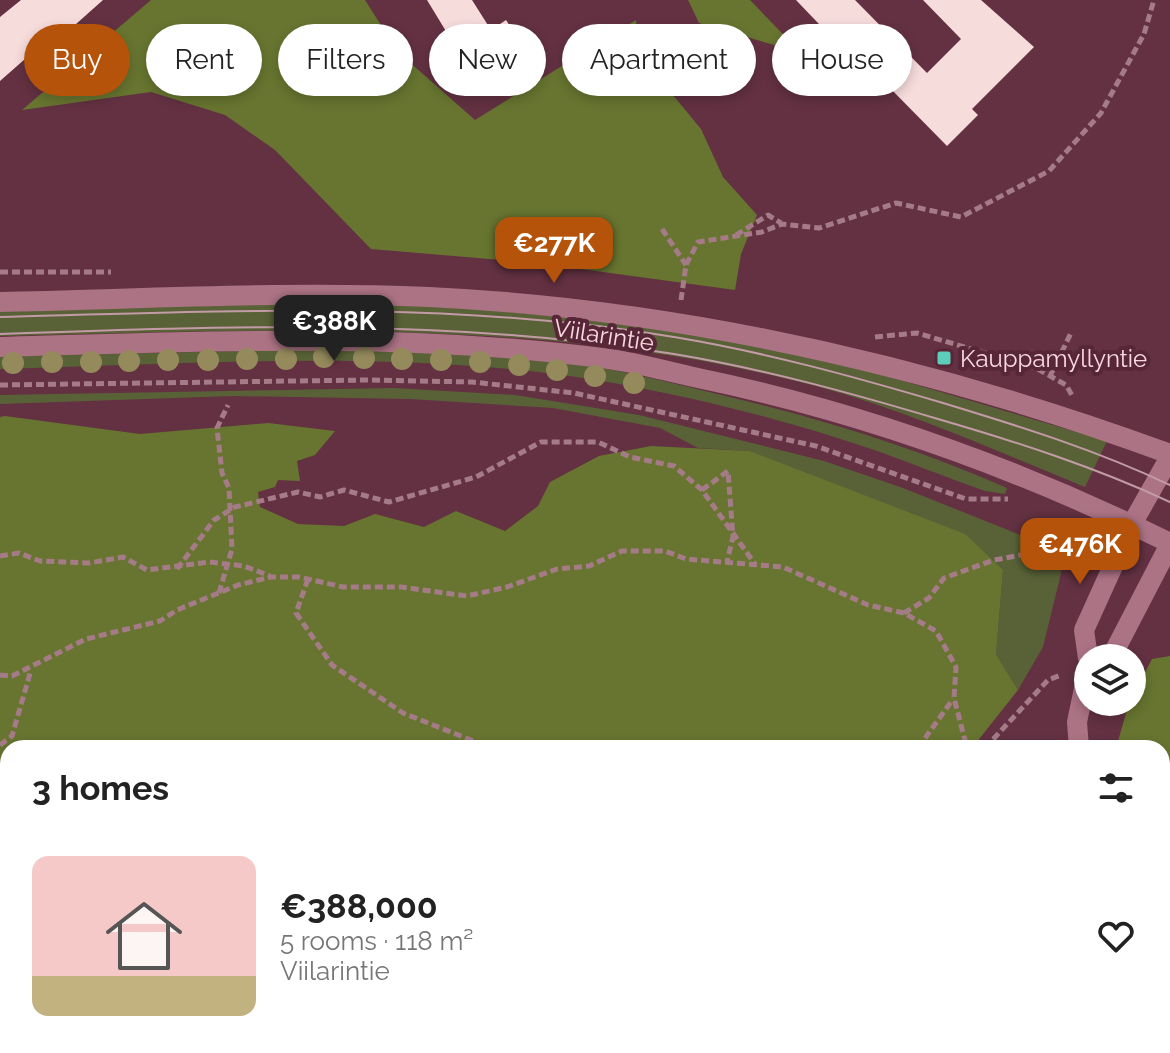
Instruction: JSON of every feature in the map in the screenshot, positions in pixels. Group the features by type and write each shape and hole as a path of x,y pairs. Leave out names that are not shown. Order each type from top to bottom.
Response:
{"main road":[{"name":"Viilarintie","path":"0,302 269,296 428,297 570,308 680,322 867,361 1089,424 1170,455"},
{"name":"Viilarintie","path":"0,347 389,341 531,350 614,360 825,407 926,440 1132,524 1170,543"},
{"path":"1086,644 1084,630 1132,524 1170,455"},
{"path":"1118,644 1170,543"},
{"path":"1078,716 1078,740"}],"path":[{"path":"734,236 768,215 782,224 819,228 896,203 961,217 1049,171 1101,113 1144,34 1154,0"},
{"path":"681,300 686,265 698,242 762,232 782,224"},
{"path":"662,229 686,265"},
{"path":"1051,374 1071,333"},
{"path":"0,385 381,380 472,382 574,393 816,446 966,499"},
{"path":"219,594 232,549 229,488 222,473 217,428 228,405"},
{"path":"177,569 214,520 255,500 298,492 320,497 344,490 389,502 476,477 541,442 598,442 630,457 674,466 702,490 755,565"},
{"path":"702,490 728,471 733,537 727,562"},
{"path":"904,613 929,598 944,578 994,560 1071,546"},
{"path":"0,556 19,553 40,561 89,563 123,557 147,570 177,569 209,562 244,566 271,577 308,579 343,587 401,587 467,596 507,587 557,569 589,566 622,551 665,551 686,559 783,567 868,605 904,613 936,631 956,667 954,698 965,740"},
{"path":"0,675 12,676 86,639 160,621 219,594 271,577"},
{"path":"308,579 296,613 332,665 403,713 471,740"},
{"path":"7,740 12,736 31,669"},
{"path":"992,740 1048,680"},
{"path":"924,740 954,698"}],"green space":[{"path":"151,0 365,0 380,24 278,24 278,96 413,96 413,65 429,79 429,96 448,96 475,120 514,96 546,96 546,76 562,66 562,96 674,96 701,129 723,177 757,215 741,254 735,290 537,263 371,249 275,150 225,115 164,96 262,96 262,24 146,24 146,93 130,95 130,24 123,24"},
{"path":"688,0 750,0 773,24 772,44 756,40 756,24 699,23"},
{"path":"38,96 122,96 22,110"},
{"path":"421,303 679,329 873,372 1107,441 1085,487 927,423 830,390 728,366 625,349 522,338 418,333 209,331 0,336 0,307"},
{"path":"286,350 464,354 535,359 607,369 751,402 826,423 899,446 1007,488 1005,494 985,491 865,447 757,415 643,388 570,376 428,363 357,361 0,369 0,356"},
{"path":"394,388 515,395 639,415 824,461 903,488 1048,546 1064,561 1043,647 1018,690 996,654 1003,570 750,451 698,448 660,428 553,408 410,399 233,396 0,404 0,395"},
{"path":"0,417 140,434 268,423 335,431 315,455 297,461 300,481 278,480 275,487 258,492 260,507 298,524 344,526 375,514 424,527 456,511 505,531 538,506 550,482 599,456 651,446 750,451 965,534 1003,570 996,654 1018,690 978,740 0,740"},
{"path":"1170,656 1170,740 1118,740 1125,716 1146,716 1146,670 1152,659"}],"building":[{"path":"21,0 103,0 76,24 24,24 24,60 0,81 0,17"},
{"path":"427,0 472,0 487,24 442,24"},
{"path":"796,0 855,0 879,24 819,24"},
{"path":"923,0 981,0 1034,47 972,109 978,115 947,146 898,96 912,96 912,58 927,73 961,39"}],"tram line":[{"path":"0,317 253,311 422,313 507,317 674,337 810,366 943,403 1086,450 1170,485"},
{"path":"0,334 254,327 338,328 423,330 591,342 741,367 873,400 1026,446 1170,502"}],"place":[{"name":"Kauppamyllyntie","path":"944,358"}]}
